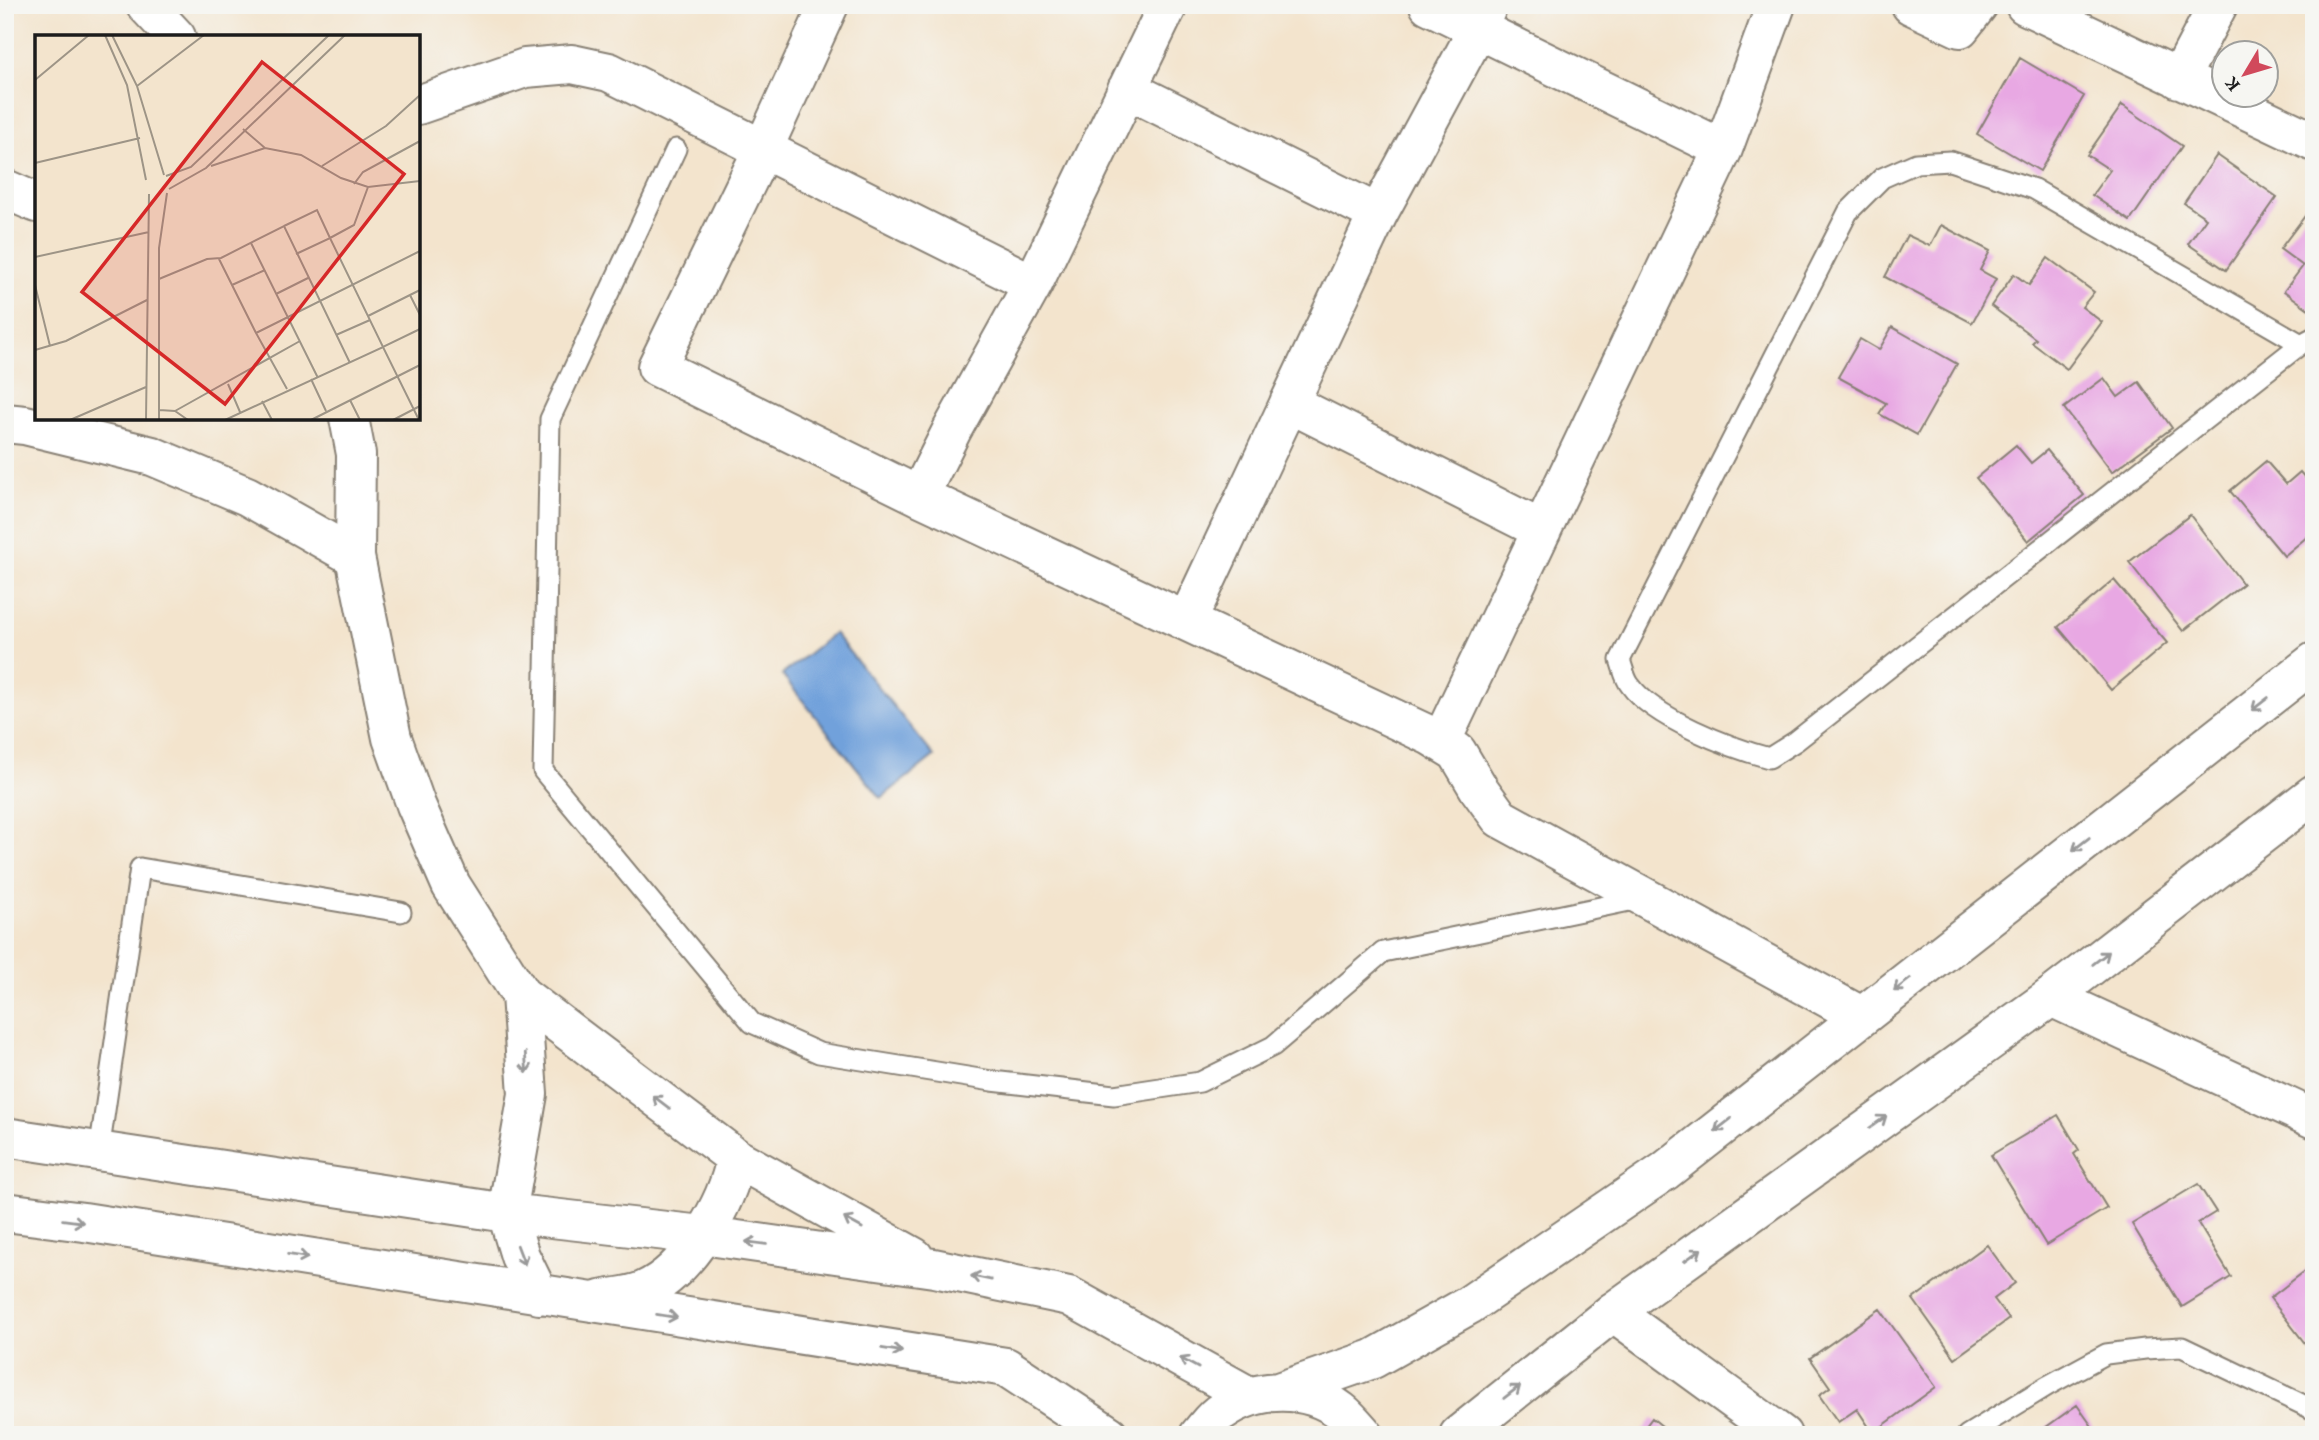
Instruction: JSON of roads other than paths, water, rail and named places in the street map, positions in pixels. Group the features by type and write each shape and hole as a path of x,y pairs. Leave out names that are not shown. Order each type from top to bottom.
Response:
{"street":[{"path":"145,5 174,35"},
{"path":"829,5 763,149 657,367 919,496 1387,714 1441,742 1457,752 1500,818 1861,1016"},
{"path":"919,496 952,430 1033,284 1168,5"},
{"path":"1429,5 1483,17 1723,149"},
{"path":"1441,742 1723,149 1776,5"},
{"path":"1911,5 1960,28 1978,5"},
{"path":"2025,5 2314,142"},
{"path":"2179,79 2218,5"},
{"path":"1187,621 1378,214 1483,17"},
{"path":"420,104 525,68 572,64 609,72 1033,284"},
{"path":"1127,89 1378,214"},
{"path":"5,189 35,202"},
{"path":"1289,403 1542,530"},
{"path":"349,420 355,454 355,557 392,738 416,806 451,885 522,995 736,1158 934,1268"},
{"path":"5,423 25,425 152,456 247,496 355,557"},
{"path":"1199,1435 1220,1412 1265,1393 1373,1359 1469,1305 1665,1171 2314,662"},
{"path":"1459,1435 1613,1312 2051,997 2314,794"},
{"path":"522,995 528,1094 507,1213 520,1256 539,1295"},
{"path":"2051,997 2314,1119"},
{"path":"5,1137 507,1213 702,1235 934,1268 1069,1296 1265,1393 1313,1396 1342,1411 1364,1435"},
{"path":"589,1303 643,1291 674,1271 702,1235 722,1203 732,1181 736,1158"},
{"path":"5,1212 84,1222 1006,1367 1109,1435"},
{"path":"1613,1312 1782,1435"}],"lane":[{"path":"676,149 550,419 542,771 752,1023 819,1053 992,1081 1115,1095 1200,1082 1273,1046 1383,952 1643,898"},
{"path":"1950,161 2034,188 2307,341 1796,741 1769,758 1738,750 1656,710 1629,685 1620,660 1848,212 1882,178 1916,163 1950,161"},
{"path":"99,1152 140,868 401,912"},
{"path":"1967,1435 2106,1354 2145,1349 2182,1347 2314,1410"}],"water":[{"path":"834,633 934,756 881,798 782,675"}]}
